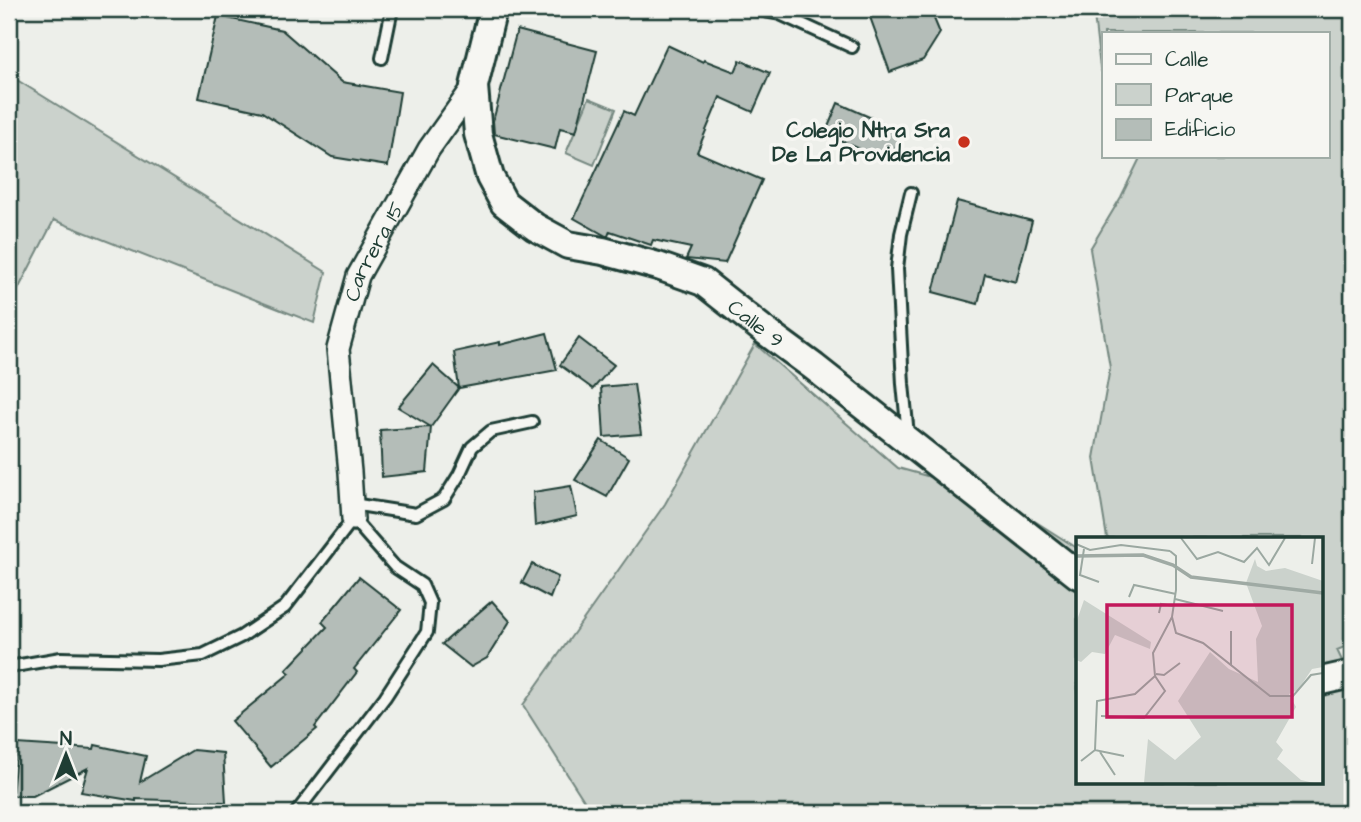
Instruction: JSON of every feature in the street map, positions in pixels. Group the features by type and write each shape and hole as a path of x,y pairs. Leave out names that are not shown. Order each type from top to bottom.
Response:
{"street":[{"name":"Carrera 15","path":"352,512 338,349 358,276 429,149 474,86 489,9"},
{"name":"Calle 9","path":"474,86 478,134 490,177 503,203 535,227 568,245 603,251 658,266 703,282 1076,574"},
{"path":"1322,681 1352,674"}],"lane":[{"path":"382,58 392,9"},
{"path":"754,9 779,14 852,47"},
{"path":"909,441 897,269 901,234 911,193"},
{"path":"352,512 416,514 444,499 472,447 491,431 532,422"},
{"path":"9,667 61,658 158,660 203,655 242,636 285,607 352,512"},
{"path":"296,813 385,697 427,632 430,603 422,585 395,567 352,512"}],"green space":[{"path":"1091,9 1352,9 1352,644 1337,650 1352,682 1352,807 1349,813 592,813 523,705 665,504 755,344 898,468 992,494 1076,547 1076,784 1322,784 1322,537 1107,537 1094,458 1110,368 1090,249 1121,197 1140,158 1330,158 1330,32 1102,32 1102,72"},
{"path":"9,75 326,272 314,323 54,220 9,307"},
{"path":"589,98 616,109 594,165 566,153"}],"building":[{"path":"891,9 930,9 940,33 923,60 890,72 870,17"},
{"path":"218,16 282,30 342,82 400,92 388,166 332,157 262,112 199,98"},
{"path":"517,30 597,51 576,132 560,128 555,149 494,134 493,121"},
{"path":"667,45 703,62 704,60 735,72 740,60 770,73 753,112 720,97 697,152 762,180 725,263 686,259 691,248 653,240 651,245 610,231 606,236 574,218 624,111 634,116"},
{"path":"838,103 903,132 890,162 825,134"},
{"path":"957,201 1032,221 1016,282 985,274 978,304 933,292"},
{"path":"547,333 557,370 459,388 454,352 500,342 500,345"},
{"path":"579,338 614,365 593,389 560,365"},
{"path":"433,365 459,388 431,427 398,407"},
{"path":"634,384 641,434 604,437 601,387"},
{"path":"431,427 427,472 382,477 380,430"},
{"path":"601,440 629,458 607,497 575,480"},
{"path":"571,486 577,516 535,526 533,492"},
{"path":"532,564 558,577 550,598 522,583"},
{"path":"359,577 401,610 354,669 357,672 315,727 317,729 271,767 232,721 290,673 286,670 327,627 322,622"},
{"path":"492,601 510,621 487,658 471,667 442,644"},
{"path":"17,744 94,749 95,745 146,756 140,782 193,750 223,753 226,802 136,801 81,792 88,768 33,796 12,796"}],"place":[{"name":"Colegio Ntra Sra De La Providencia","path":"964,142"}]}
